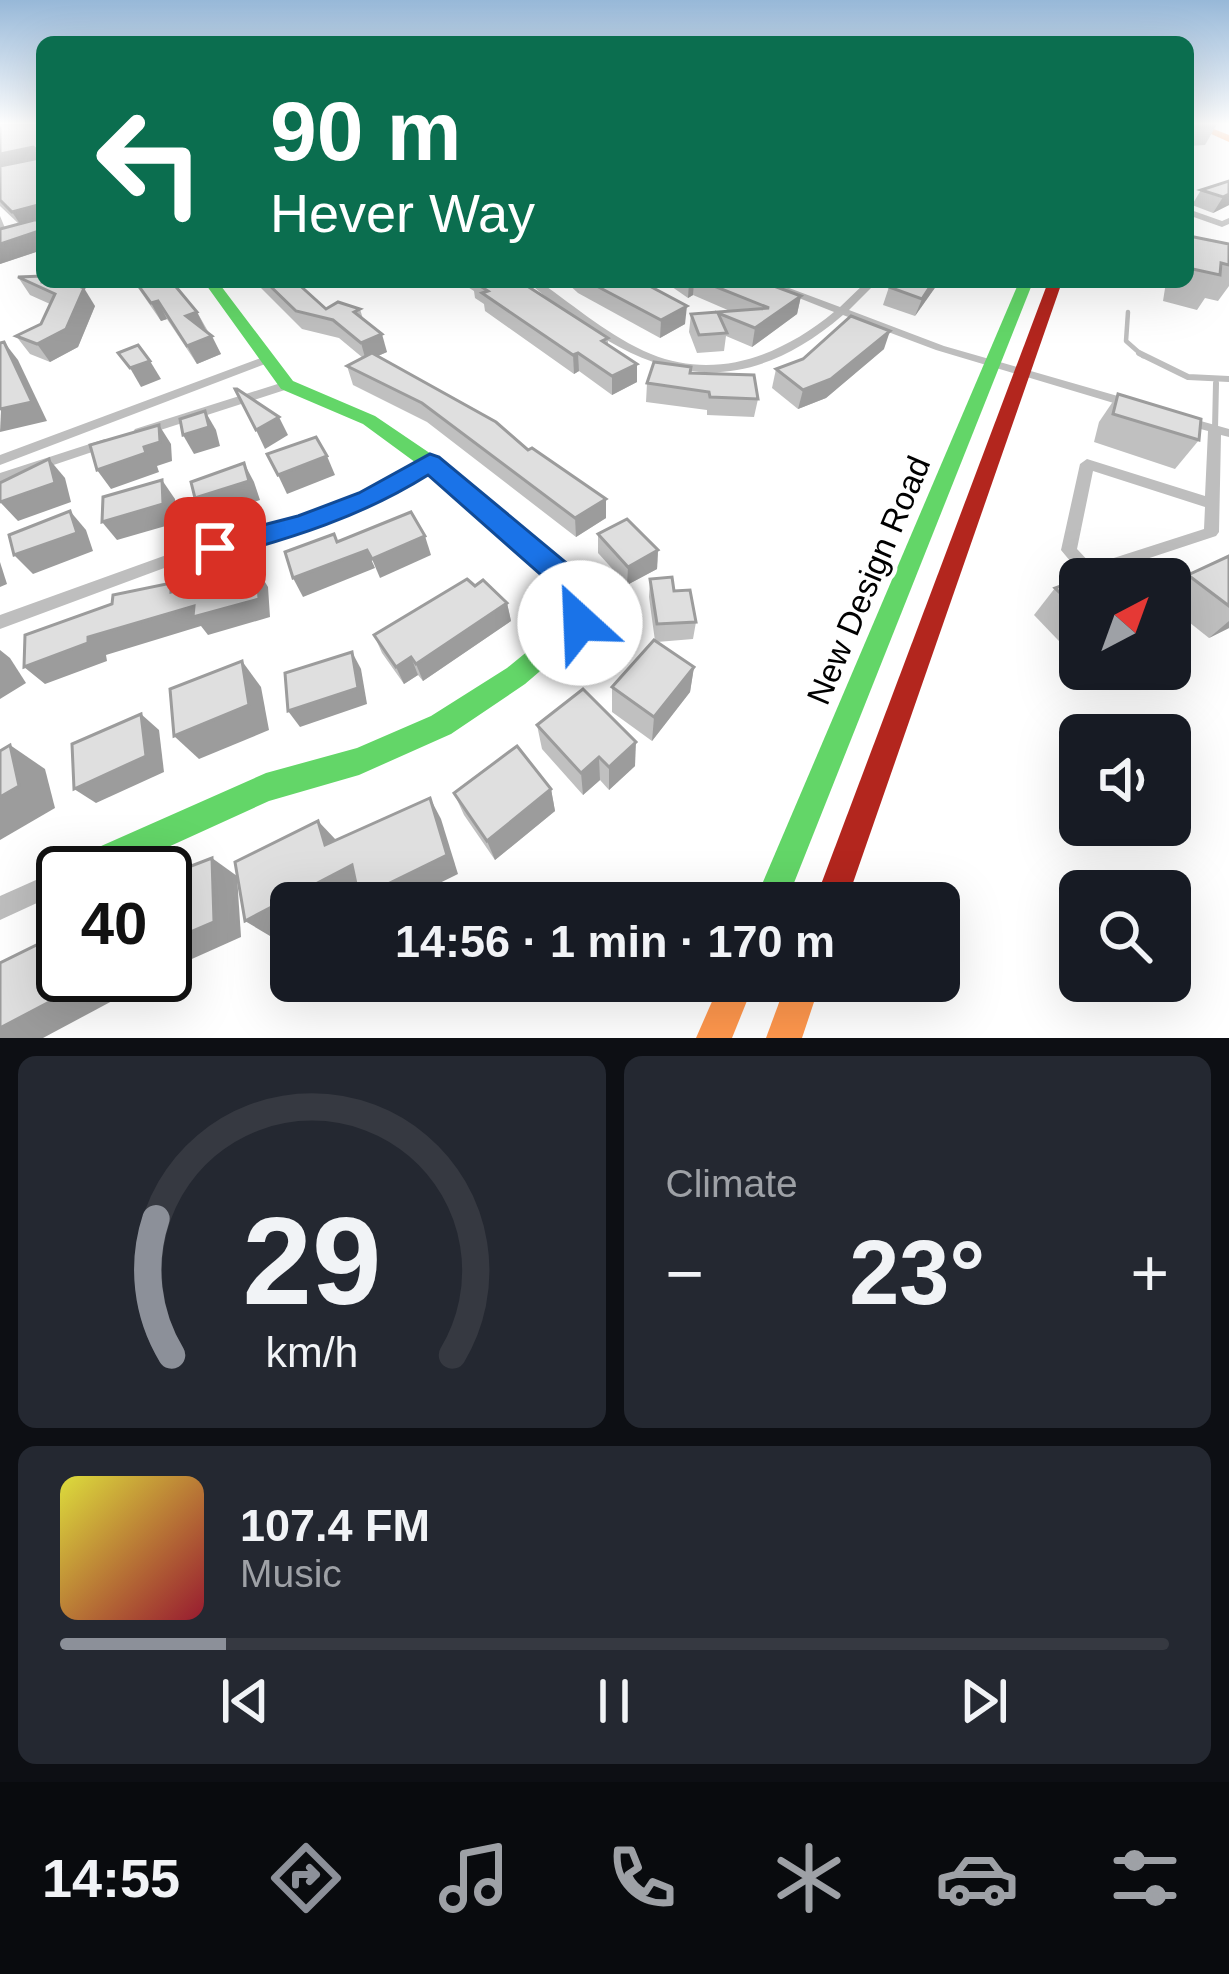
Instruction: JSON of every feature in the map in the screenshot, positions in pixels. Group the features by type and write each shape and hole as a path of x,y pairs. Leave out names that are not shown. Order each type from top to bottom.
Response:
{"main road":[{"path":"136,846 266,787 358,761 441,725 516,676 580,623 570,583 430,463 368,420 286,385 216,288"},
{"name":"New Design Road","path":"779,882 1024,288"},
{"path":"837,882 1053,288"},
{"path":"714,1038 729,1002"},
{"path":"784,1038 797,1002"}],"street":[{"path":"1194,214 1227,224"},
{"path":"541,288 652,359 708,370 768,361 841,311 866,288"},
{"path":"780,288 993,365 1154,411"},
{"path":"0,460 269,359"},
{"path":"0,478 286,385"},
{"path":"1139,558 1210,532 1222,431 1174,417"},
{"path":"0,622 172,559 303,525 368,500 430,463"},
{"path":"1076,558 1069,550 1087,464 1212,504"},
{"path":"0,908 36,891"}],"lane":[{"path":"1128,312 1124,333 1134,350 1168,368 1216,382 1229,379"},
{"path":"1216,382 1222,431"},
{"path":"23,452 29,467"}],"building":[{"path":"0,172 36,172 36,206 12,212 0,200"},
{"path":"1229,181 1229,194 1223,197 1201,190"},
{"path":"36,220 36,232 0,244 0,229"},
{"path":"1194,237 1229,244 1229,265 1221,263 1220,275 1194,269"},
{"path":"42,288 84,288 66,329 37,344 16,336 41,324 55,294"},
{"path":"140,288 177,288 197,312 186,316 212,336 187,346 158,301 151,303"},
{"path":"272,288 303,288 326,309 338,302 360,309 354,312 382,334 361,343 333,320 296,311"},
{"path":"483,288 530,288 608,338 602,341 637,364 612,376 482,293 488,291"},
{"path":"600,288 653,288 687,306 661,320"},
{"path":"719,288 779,288 801,296 755,328 718,313 727,333 699,335 691,314 769,308"},
{"path":"892,288 929,288 922,299"},
{"path":"851,316 890,331 831,379 803,390 776,369 803,359"},
{"path":"4,342 32,402 0,409 0,343"},
{"path":"138,345 150,361 130,368 118,353"},
{"path":"372,353 496,422 528,450 532,448 606,499 575,518 422,403 347,366"},
{"path":"654,362 691,367 690,373 754,375 758,399 710,397 709,392 647,383"},
{"path":"237,389 279,417 256,430"},
{"path":"1118,394 1201,419 1199,440 1113,414"},
{"path":"205,411 209,427 183,435 180,419"},
{"path":"159,425 160,442 144,447 146,453 97,470 90,445"},
{"path":"316,437 327,456 278,475 267,454"},
{"path":"49,459 55,483 0,502 0,483"},
{"path":"244,463 249,481 195,498 191,482"},
{"path":"162,480 163,504 102,522 103,497"},
{"path":"70,511 77,533 14,555 9,535"},
{"path":"411,512 425,536 372,559 367,550 293,578 285,552 334,534 337,542"},
{"path":"627,519 658,550 628,567 598,534"},
{"path":"1229,556 1229,606 1191,577"},
{"path":"257,569 259,599 193,617 194,606 88,637 88,643 24,667 25,635 112,604 113,595 171,583 171,592"},
{"path":"672,577 674,591 690,590 696,622 657,624 650,579"},
{"path":"467,579 475,586 483,580 507,603 416,664 411,657 396,667 374,635"},
{"path":"654,640 694,667 654,717 612,687"},
{"path":"352,652 358,688 288,711 285,673"},
{"path":"242,661 249,705 174,736 170,689"},
{"path":"583,689 636,742 609,767 599,757 581,773 537,725"},
{"path":"141,714 146,756 74,789 72,744"},
{"path":"10,745 19,786 0,797 0,751"},
{"path":"517,746 551,789 487,841 454,793"},
{"path":"430,798 447,855 392,882 356,882 352,865 320,882 270,882 270,908 245,921 235,862 318,821 325,845"},
{"path":"212,858 214,922 192,931 192,866"},
{"path":"36,945 36,1002 49,1002 0,1028 0,963"}],"traffic: fast":[{"path":"136,846 266,787 359,761 441,725 516,676 580,623 570,583 430,463 369,420 287,385 215,288"},
{"path":"779,882 1024,288"}],"traffic: slow":[{"path":"714,1038 729,1002"},
{"path":"784,1038 797,1002"}],"traffic: jam":[{"path":"838,882 1053,288"}],"route":[{"path":"215,548 303,525 368,500 430,463 570,583 580,623"}]}
